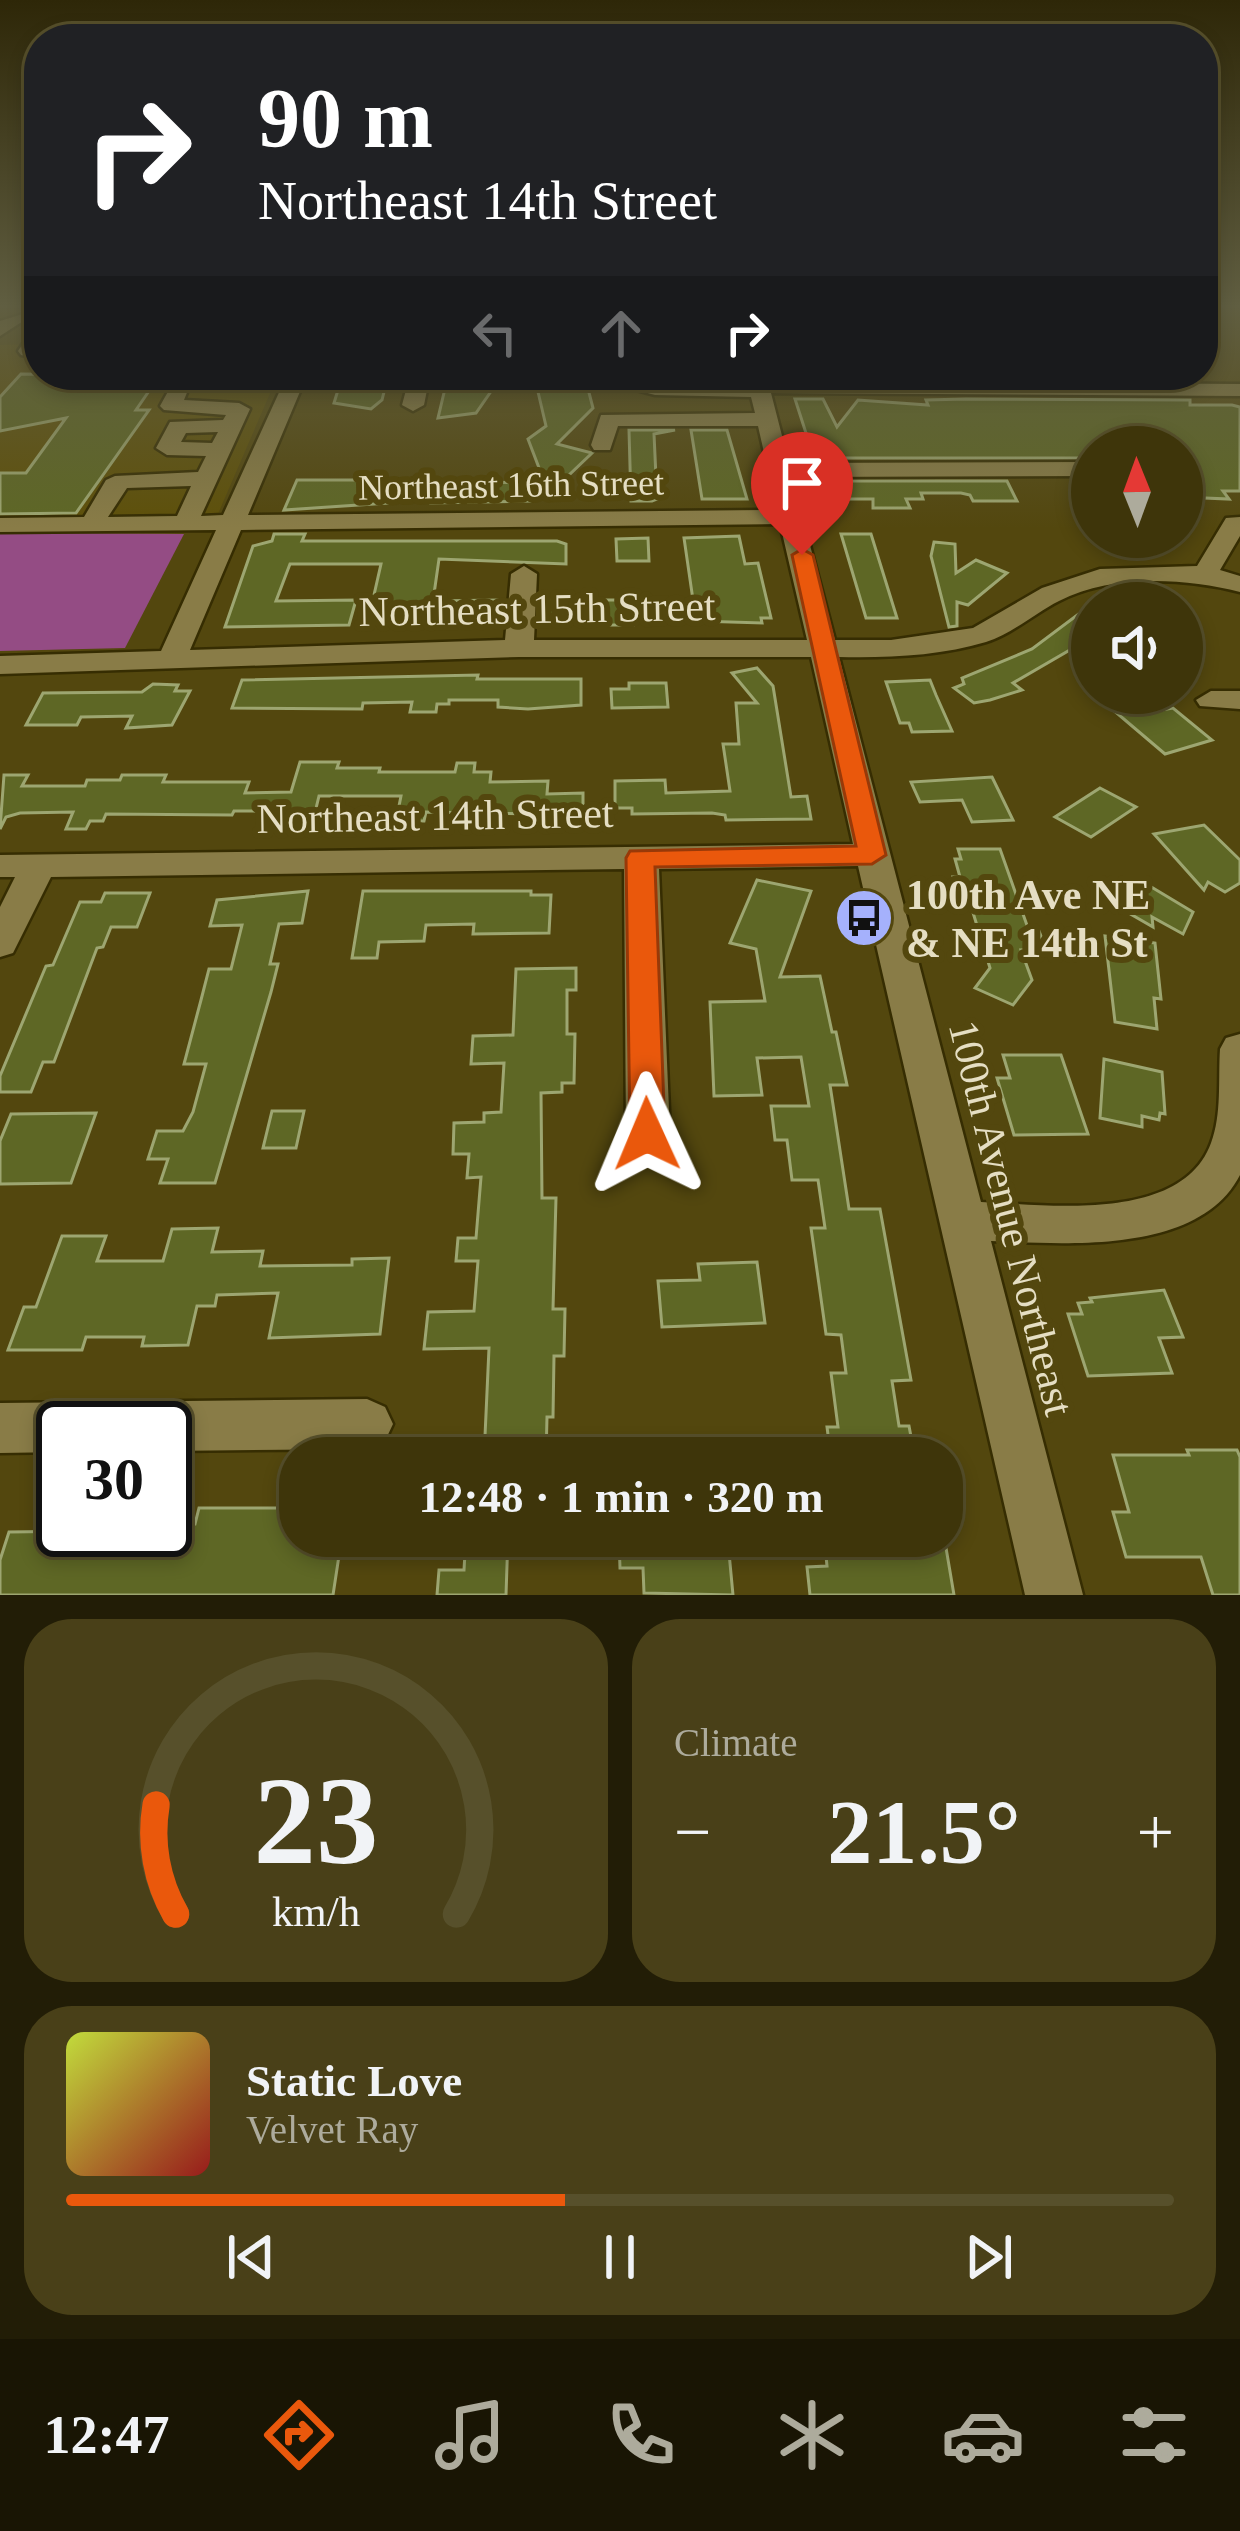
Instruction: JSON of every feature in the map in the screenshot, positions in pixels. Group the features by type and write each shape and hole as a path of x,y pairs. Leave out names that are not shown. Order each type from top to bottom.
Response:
{"street":[{"path":"179,390 170,406 235,417"},
{"path":"173,657 290,390"},
{"path":"413,405 416,390"},
{"path":"682,390 1240,390"},
{"path":"602,445 609,420 761,393"},
{"name":"100th Avenue Northeast","path":"761,393 1054,1595"},
{"path":"220,449 167,448 182,425 281,408"},
{"path":"190,514 235,417"},
{"path":"783,470 1071,470"},
{"path":"96,515 114,485 123,481 206,479"},
{"name":"Northeast 16th Street","path":"0,525 96,515 190,514 228,523 794,517"},
{"path":"1205,574 1235,523"},
{"path":"519,649 524,574"},
{"name":"Northeast 15th Street","path":"0,665 519,649 891,649 957,642 981,634 1052,593 1100,577 1205,574 1240,584"},
{"name":"Northeast 14th Street","path":"0,866 872,855"},
{"path":"640,858 647,1134"},
{"path":"0,944 38,866"},
{"path":"964,1221 1102,1223 1151,1216 1193,1201 1215,1181 1234,1141 1240,1048"},
{"path":"0,1428 368,1424"}],"shaded area":[{"path":"0,379 24,379 24,390 272,390 218,514 211,519 0,521"},
{"path":"0,533 184,534 125,648 0,651"}],"building":[{"path":"16,379 24,379 24,390 150,390 136,410 149,410 76,513 0,514 0,473 26,473 66,418 0,431 0,397"},
{"path":"338,390 384,390 382,400 371,409 334,403"},
{"path":"445,390 492,390 476,413 438,418"},
{"path":"538,390 588,390 593,408 557,444 592,453 549,494 528,439 546,426"},
{"path":"795,399 823,399 837,427 858,400 928,405 926,400 1190,400 1190,405 1240,407 1240,491 1223,491 1229,499 1203,498 1203,426 1071,426 1071,458 814,458"},
{"path":"629,430 675,430 654,434 657,499 652,501 631,501"},
{"path":"691,430 727,430 747,499 702,499"},
{"path":"297,480 392,481 388,503 284,510"},
{"path":"435,481 530,483 530,501 431,503"},
{"path":"822,481 1007,481 1017,501 973,501 961,493 921,493 923,499 906,499 910,508 873,508 873,499 828,499"},
{"path":"274,534 305,534 302,541 557,541 566,544 566,564 439,559 433,601 498,600 496,624 450,625 450,620 369,617 381,564 290,564 276,601 356,600 349,625 225,627 253,546 272,541"},
{"path":"841,534 871,534 897,618 866,618"},
{"path":"739,536 745,564 758,563 771,618 761,618 762,623 539,622 540,600 693,600 684,538"},
{"path":"648,538 649,561 617,561 616,539"},
{"path":"934,542 955,544 956,573 976,560 1007,573 968,605 957,602 957,626 949,627 931,556"},
{"path":"1071,620 1071,649 1013,683 1022,690 974,703 954,688 964,684 962,678 1032,649"},
{"path":"757,668 773,686 791,797 807,796 811,819 726,820 725,815 712,813 632,814 632,808 615,808 615,781 665,780 666,793 730,791 723,744 739,744 736,703 757,703 732,673"},
{"path":"478,675 477,679 581,679 581,705 528,709 498,707 498,700 449,700 449,704 437,704 436,712 410,712 412,702 363,703 362,709 232,708 242,680"},
{"path":"930,680 952,731 912,732 909,723 900,723 886,682"},
{"path":"629,683 666,683 668,707 612,708 611,689 629,689"},
{"path":"153,684 178,685 175,691 190,691 172,725 126,728 132,716 81,717 77,725 26,725 43,693 142,692"},
{"path":"1118,714 1180,714 1212,740 1165,754"},
{"path":"300,762 339,762 337,768 380,768 379,772 455,772 457,763 475,763 474,772 491,772 490,782 548,781 547,794 583,793 583,815 426,812 424,821 396,821 401,796 319,796 312,825 282,825 286,811 234,811 232,815 106,814 103,821 90,821 86,829 66,829 73,812 20,813 6,817 0,829 4,775 28,775 22,786 85,786 87,780 120,780 122,775 166,775 163,782 249,782 245,793 291,792"},
{"path":"992,777 1013,820 972,822 962,800 920,802 911,782"},
{"path":"1100,788 1136,807 1091,837 1055,817"},
{"path":"1204,825 1240,860 1240,883 1225,892 1208,882 1204,890 1154,834"},
{"path":"958,849 1000,849 1029,931 1039,931 1046,949 1021,950 1032,980 1013,1005 975,988 990,968 971,906 962,906 953,877 960,877 955,859 961,859"},
{"path":"757,880 811,891 780,977 820,976 832,1032 836,1032 847,1085 830,1085 849,1209 880,1209 911,1380 892,1381 899,1426 909,1426 911,1437 828,1437 827,1427 838,1427 831,1373 846,1373 841,1335 826,1334 811,1228 825,1228 818,1180 792,1180 787,1140 775,1140 771,1106 809,1106 801,1057 757,1058 762,1095 714,1096 710,1002 765,1001 756,949 730,943"},
{"path":"1148,885 1193,912 1183,934 1152,917 1153,927 1120,908"},
{"path":"308,891 302,923 279,924 270,964 278,964 215,1183 160,1183 168,1159 148,1159 157,1131 183,1131 193,1112 206,1064 184,1064 209,969 231,969 242,925 210,926 217,900"},
{"path":"363,891 551,895 549,933 473,934 474,924 426,925 424,941 379,942 377,958 352,958"},
{"path":"105,893 150,893 137,927 111,927 103,947 97,948 54,1062 43,1062 31,1092 0,1092 0,1076 46,966 53,965 80,902 101,902"},
{"path":"1105,936 1155,943 1161,999 1154,998 1157,1029 1115,1022"},
{"path":"576,968 576,990 567,990 567,1034 575,1034 574,1083 562,1083 562,1092 541,1093 542,1198 556,1198 553,1309 565,1309 564,1356 554,1356 553,1417 547,1417 547,1437 485,1437 489,1348 424,1349 428,1312 474,1311 478,1261 456,1261 458,1238 476,1238 481,1177 467,1178 469,1154 453,1154 454,1123 484,1122 484,1113 501,1112 504,1063 471,1064 473,1036 513,1035 516,969"},
{"path":"1003,1055 1061,1055 1088,1134 1014,1135 997,1078 1010,1078"},
{"path":"1104,1059 1162,1072 1165,1114 1160,1113 1159,1120 1142,1116 1142,1127 1100,1118"},
{"path":"272,1111 304,1111 296,1148 263,1148"},
{"path":"96,1113 71,1183 0,1184 0,1141 11,1114"},
{"path":"218,1228 212,1252 263,1251 260,1266 352,1265 352,1259 389,1258 380,1334 269,1338 278,1293 217,1295 215,1306 197,1306 188,1345 142,1346 144,1337 86,1337 82,1350 8,1350 24,1307 36,1307 62,1236 106,1236 97,1261 163,1261 172,1229"},
{"path":"757,1262 765,1323 662,1327 658,1281 700,1280 698,1264"},
{"path":"1164,1290 1183,1337 1159,1338 1172,1373 1088,1376 1068,1314 1082,1314 1078,1303 1092,1302 1090,1298"},
{"path":"1187,1450 1237,1450 1240,1457 1240,1595 1213,1595 1201,1557 1126,1557 1113,1512 1129,1512 1113,1455 1189,1455"},
{"path":"199,1508 279,1508 279,1557 339,1557 333,1595 0,1595 0,1560 9,1532 36,1532 36,1557 192,1557"},
{"path":"465,1557 507,1557 506,1595 437,1595 439,1570 464,1570"},
{"path":"620,1557 729,1557 733,1595 644,1593 643,1568 620,1568"},
{"path":"826,1557 948,1557 954,1595 810,1595 807,1567 827,1566"}],"place":[{"name":"100th Ave NE & NE 14th St","path":"864,918"}],"route":[{"path":"647,1134 640,858 872,855 802,555"}]}
